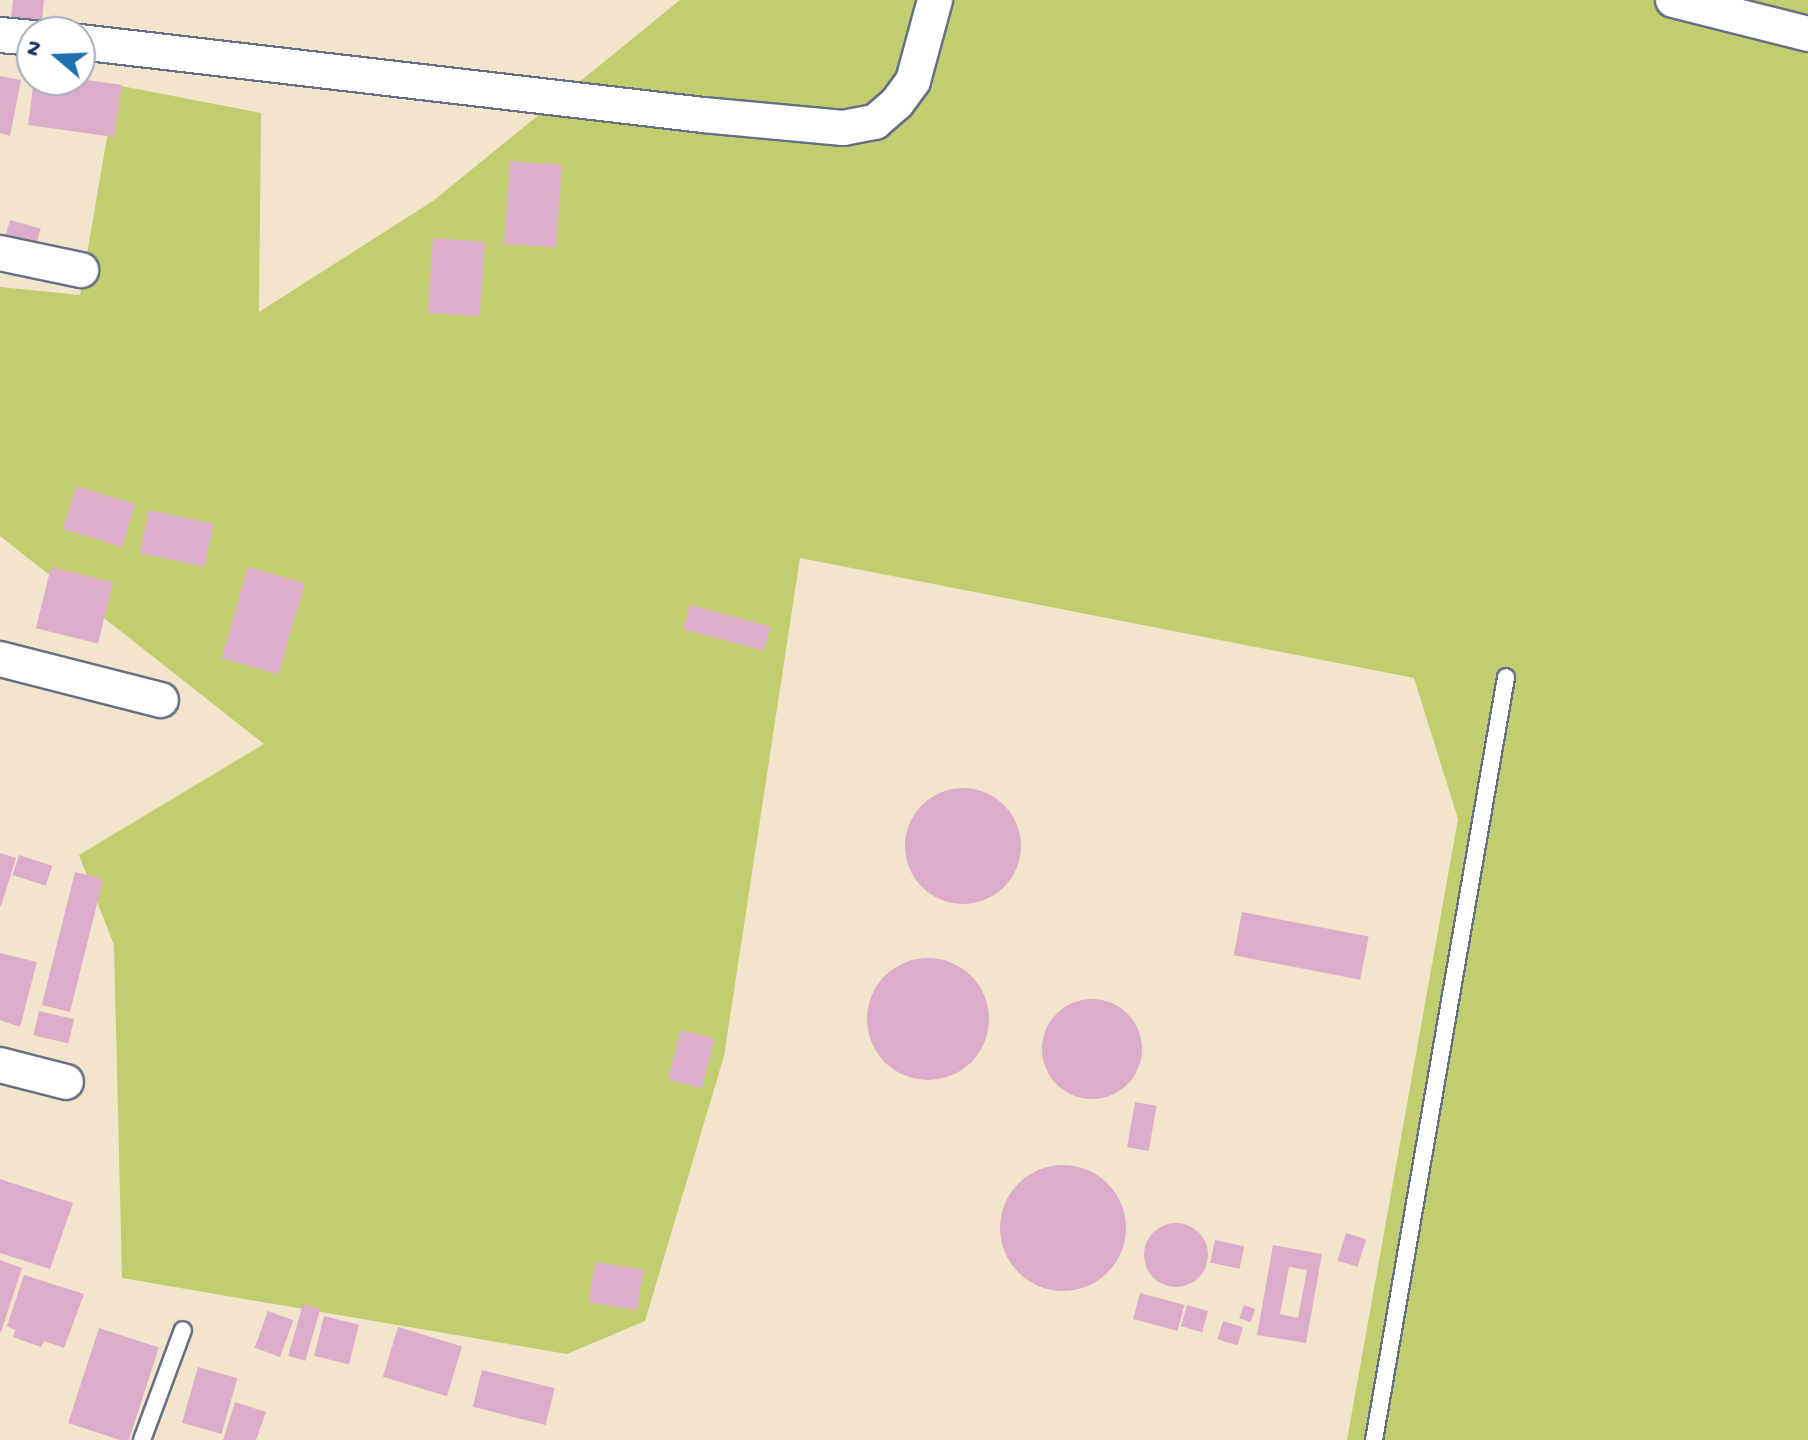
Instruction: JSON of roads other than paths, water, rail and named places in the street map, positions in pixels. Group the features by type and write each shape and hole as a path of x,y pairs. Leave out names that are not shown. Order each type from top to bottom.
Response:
{"street":[{"path":"96,44 703,115 843,128 875,122 897,103 913,81 935,0"},
{"path":"1673,0 1808,34"},
{"path":"0,253 81,270"},
{"path":"0,659 161,700"},
{"path":"0,1065 66,1082"}],"lane":[{"path":"1374,1440 1506,677"},
{"path":"142,1440 183,1330"}]}
